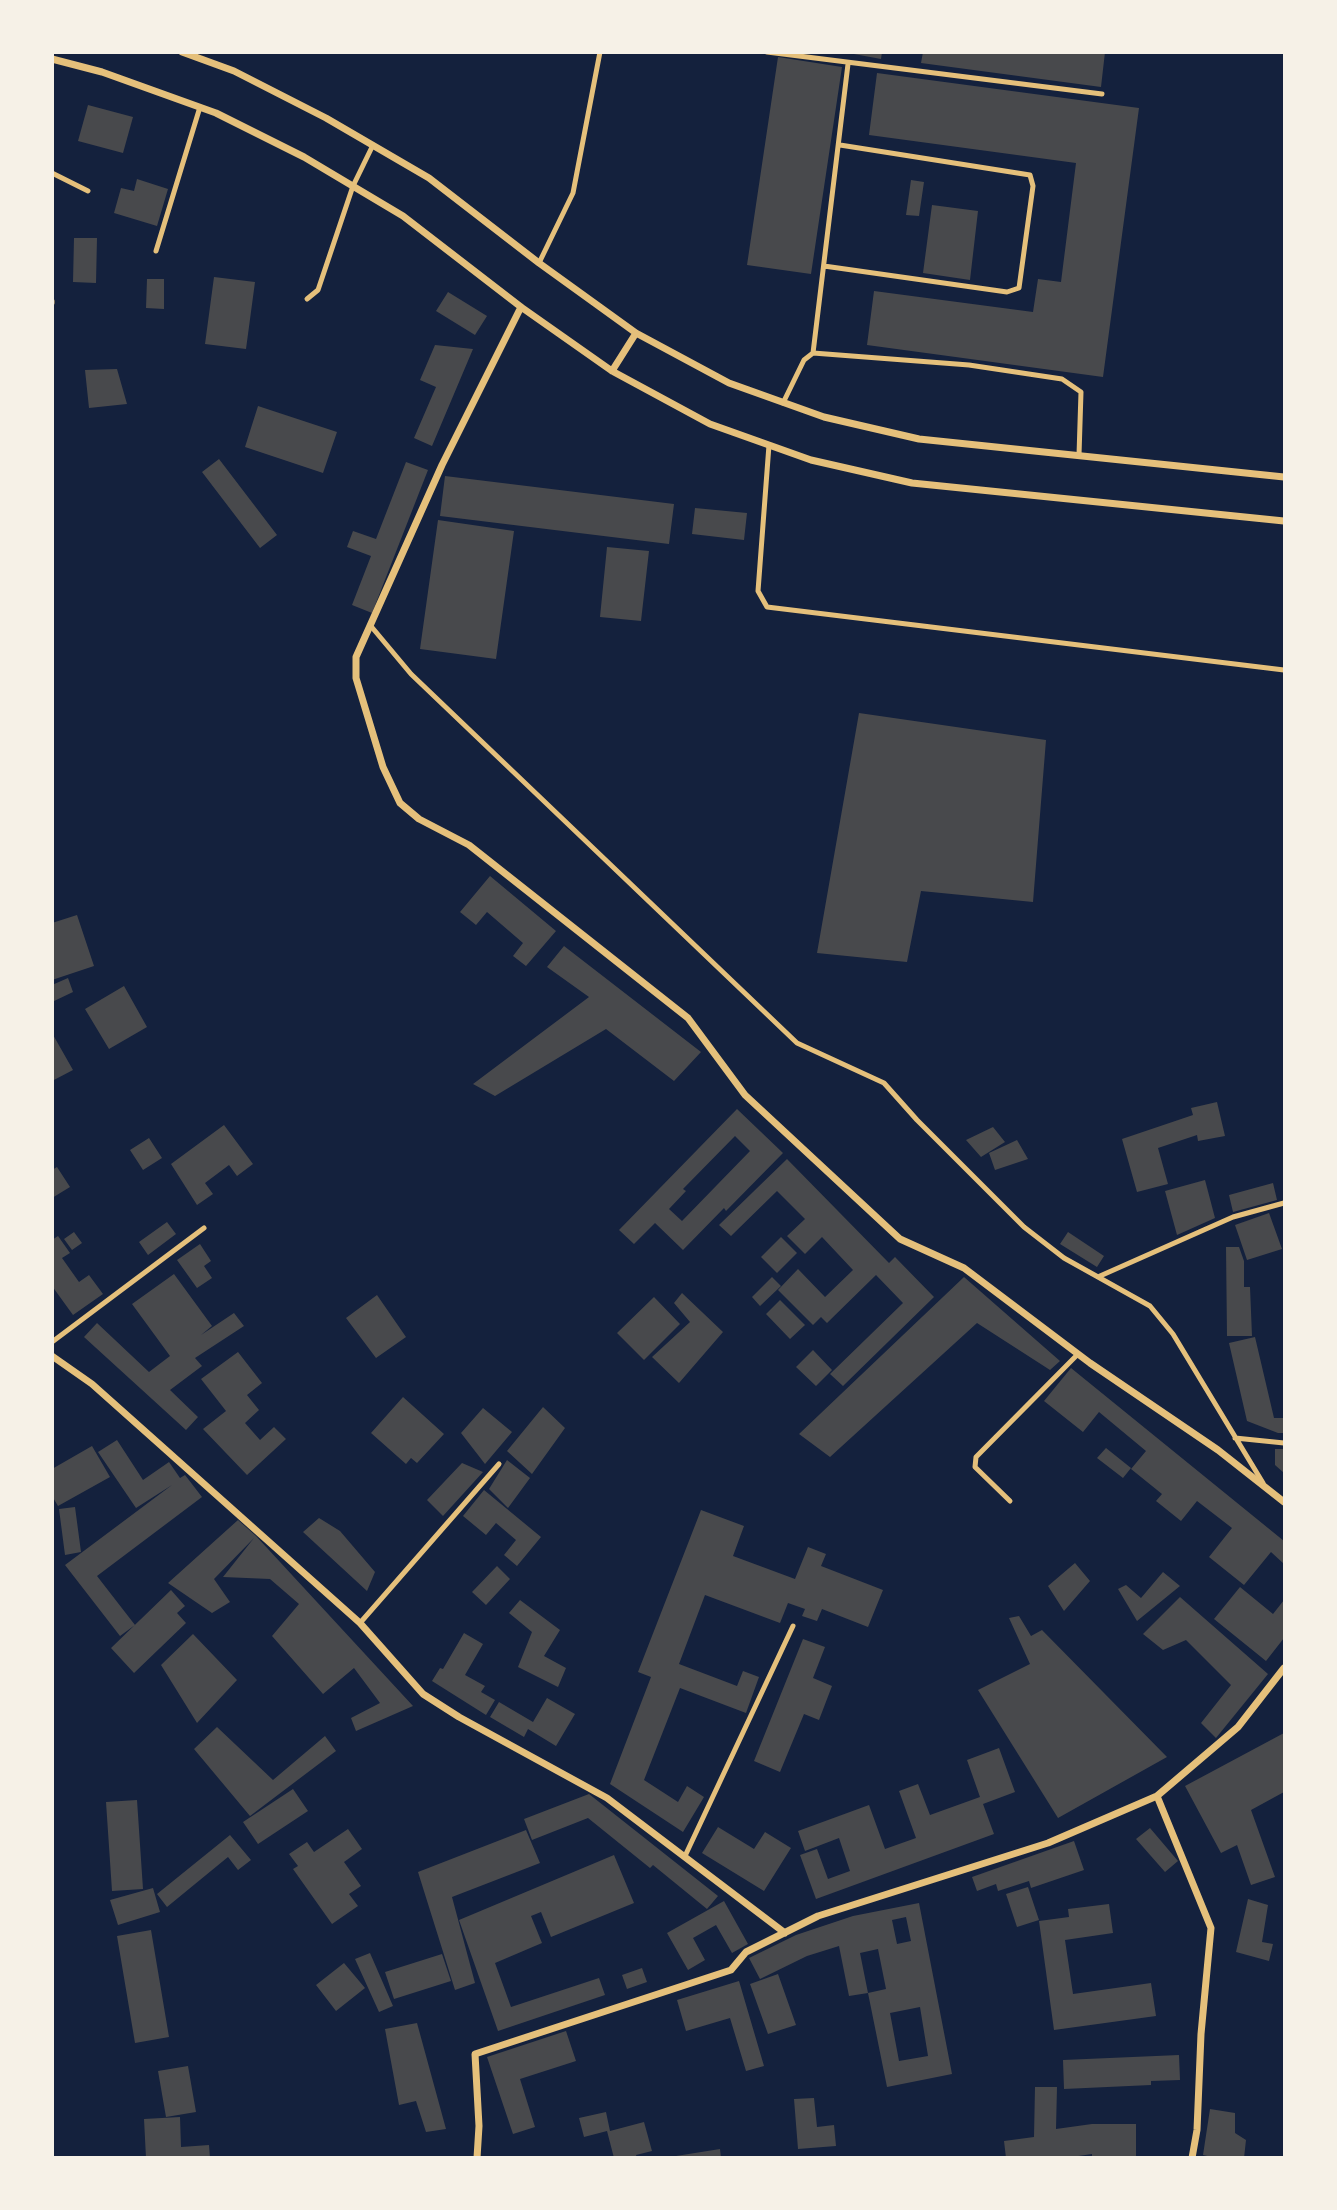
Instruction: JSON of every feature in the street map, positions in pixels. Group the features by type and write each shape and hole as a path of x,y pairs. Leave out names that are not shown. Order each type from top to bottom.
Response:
{"street":[{"path":"182,52 234,71 326,118 429,178 538,263 636,333 729,383 824,417 919,439 1284,477"},
{"path":"52,59 102,72 200,107 304,157 403,216 521,307 612,371 710,424 811,460 912,483 1284,521"},
{"path":"521,307 442,465 356,657 356,678 383,767 400,803 419,820 469,845 688,1018 745,1095 900,1239 964,1268 1078,1354 1218,1450 1284,1502"},
{"path":"612,371 636,333"},
{"path":"52,1356 92,1384 360,1623 423,1694 459,1717 607,1798 785,1933"},
{"path":"477,2158 475,2054 731,1970 746,1952 818,1916 1048,1843 1157,1796 1237,1727 1284,1668"},
{"path":"1157,1796 1211,1928 1201,2035 1197,2130 1192,2158"}],"lane":[{"path":"538,263 573,193 600,52"},
{"path":"767,52 1102,94"},
{"path":"813,353 848,64"},
{"path":"156,251 200,107"},
{"path":"307,299 318,290 353,186 373,145"},
{"path":"824,266 1007,292 1019,288 1033,186 1030,175 840,145"},
{"path":"52,173 88,191"},
{"path":"783,402 804,360 813,353 969,365 1062,379 1081,392 1079,455"},
{"path":"769,445 758,591 767,607 1284,670"},
{"path":"370,625 411,674 797,1043 884,1083 916,1120 1024,1227 1064,1258 1150,1306 1173,1334 1265,1486"},
{"path":"1100,1276 1233,1217 1284,1203"},
{"path":"52,1342 204,1228"},
{"path":"1010,1501 975,1467 976,1457 1078,1354"},
{"path":"1234,1438 1284,1443"},
{"path":"360,1623 499,1464"},
{"path":"685,1856 793,1626"}],"building":[{"path":"843,52 882,52 881,59"},
{"path":"923,52 1105,52 1101,87 921,63"},
{"path":"778,57 842,67 811,274 747,265"},
{"path":"877,73 1139,108 1103,377 867,345 874,291 1033,312 1038,279 1061,282 1076,163 869,135"},
{"path":"88,105 133,117 123,153 78,141"},
{"path":"137,179 168,189 157,226 114,213 121,188 134,191"},
{"path":"911,180 924,182 919,216 906,215"},
{"path":"932,205 978,211 970,280 923,273"},
{"path":"74,238 97,238 96,283 73,282"},
{"path":"214,277 255,282 246,349 205,344"},
{"path":"147,279 164,279 164,309 146,308"},
{"path":"448,292 487,316 475,335 436,311"},
{"path":"435,345 473,349 432,446 414,438 436,387 420,380"},
{"path":"117,369 127,404 89,408 85,370"},
{"path":"258,406 337,432 323,473 245,447"},
{"path":"219,459 277,535 260,548 202,472"},
{"path":"406,462 428,470 372,613 352,605 371,556 347,547 353,531 376,539"},
{"path":"445,476 674,504 669,544 440,516"},
{"path":"695,508 747,513 744,540 692,534"},
{"path":"438,520 514,531 496,659 420,649"},
{"path":"607,547 649,551 641,621 600,617"},
{"path":"859,713 1046,740 1033,902 921,891 907,962 817,953"},
{"path":"490,876 556,931 526,966 513,956 523,943 487,912 476,925 460,912"},
{"path":"77,915 94,966 52,980 52,923"},
{"path":"564,946 701,1052 674,1081 606,1029 495,1096 473,1084 589,997 547,967"},
{"path":"68,978 73,992 52,1002 52,985"},
{"path":"124,986 147,1027 109,1049 85,1009"},
{"path":"52,1033 73,1070 52,1081"},
{"path":"1217,1102 1225,1136 1198,1141 1197,1135 1158,1148 1168,1184 1137,1192 1122,1139 1193,1115 1191,1108"},
{"path":"737,1109 783,1153 683,1250 655,1223 634,1244 619,1230","holes":["735,1136 750,1151 682,1221 669,1209 686,1191 683,1189"]},
{"path":"224,1125 253,1164 237,1176 229,1165 205,1183 213,1194 197,1205 171,1164"},
{"path":"993,1127 1005,1142 981,1157 966,1140"},
{"path":"149,1138 162,1158 143,1170 130,1150"},
{"path":"1017,1140 1028,1159 995,1170 989,1153"},
{"path":"787,1159 889,1263 895,1257 934,1297 843,1386 830,1374 903,1303 876,1275 827,1323 821,1317 813,1325 778,1290 798,1269 825,1297 853,1270 822,1237 805,1254 787,1236 805,1219 777,1191 731,1236 719,1225"},
{"path":"57,1167 70,1187 52,1198 52,1170"},
{"path":"1205,1180 1215,1218 1177,1235 1165,1191"},
{"path":"1273,1183 1277,1200 1233,1212 1229,1195"},
{"path":"1269,1213 1282,1249 1247,1260 1235,1225"},
{"path":"167,1222 176,1234 148,1255 139,1242"},
{"path":"74,1232 82,1243 72,1250 64,1239"},
{"path":"1068,1232 1104,1256 1097,1267 1060,1244"},
{"path":"58,1236 70,1253 62,1258 79,1282 89,1275 103,1294 73,1315 52,1286 52,1240"},
{"path":"781,1237 797,1253 777,1273 761,1257"},
{"path":"200,1244 211,1261 204,1266 212,1278 197,1288 177,1260"},
{"path":"1226,1247 1239,1247 1244,1261 1244,1287 1250,1287 1252,1336 1227,1336"},
{"path":"174,1274 212,1326 201,1335 234,1313 244,1326 195,1358 202,1366 170,1390 198,1417 186,1430 84,1337 97,1323 149,1372 170,1356 132,1304"},
{"path":"772,1277 781,1286 760,1306 752,1297"},
{"path":"964,1277 1060,1361 1050,1370 977,1323 830,1457 799,1434"},
{"path":"682,1293 723,1332 679,1383 652,1357 690,1322 674,1303"},
{"path":"377,1295 406,1337 376,1358 346,1318"},
{"path":"654,1297 680,1324 644,1360 617,1333"},
{"path":"780,1300 805,1325 790,1339 766,1314"},
{"path":"1255,1337 1274,1418 1284,1418 1284,1433 1247,1421 1229,1343"},
{"path":"813,1350 832,1370 816,1386 796,1367"},
{"path":"238,1352 262,1383 247,1395 259,1410 245,1423 260,1440 274,1427 286,1439 247,1475 203,1429 226,1411 201,1379"},
{"path":"1071,1368 1284,1541 1284,1564 1271,1552 1244,1585 1209,1557 1232,1528 1197,1501 1181,1521 1156,1501 1162,1494 1131,1469 1146,1451 1099,1412 1083,1432 1044,1401"},
{"path":"403,1397 444,1434 417,1463 411,1458 406,1464 371,1433"},
{"path":"543,1407 565,1428 532,1474 507,1451"},
{"path":"483,1408 512,1432 485,1464 461,1433"},
{"path":"117,1440 143,1480 169,1462 180,1478 185,1475 202,1497 97,1576 135,1625 120,1636 65,1565 172,1485 136,1508 98,1452"},
{"path":"92,1446 110,1477 58,1506 52,1496 52,1469"},
{"path":"1106,1448 1131,1468 1123,1478 1097,1458"},
{"path":"1275,1449 1284,1449 1284,1473 1275,1465"},
{"path":"507,1460 530,1478 508,1508 489,1489"},
{"path":"462,1463 483,1472 443,1516 427,1500"},
{"path":"484,1490 541,1537 517,1566 504,1555 516,1540 496,1523 486,1535 463,1516"},
{"path":"75,1507 81,1552 65,1555 59,1509"},
{"path":"701,1510 744,1526 733,1556 795,1579 808,1547 826,1554 821,1566 883,1590 868,1627 822,1609 817,1621 802,1616 805,1609 788,1603 780,1623 705,1595 679,1664 737,1686 743,1671 759,1677 746,1713 680,1688 644,1780 678,1802 687,1786 704,1797 683,1832 610,1784 651,1677 638,1672"},
{"path":"319,1518 340,1531 375,1572 367,1591 303,1532"},
{"path":"238,1520 256,1536 413,1706 356,1731 351,1718 380,1703 354,1668 323,1694 272,1636 299,1604 270,1579 223,1577 254,1538 214,1579 230,1602 212,1613 168,1583"},
{"path":"1075,1563 1090,1581 1064,1611 1048,1586"},
{"path":"497,1566 510,1579 486,1605 472,1592"},
{"path":"1163,1572 1180,1586 1137,1621 1118,1589 1126,1585 1141,1598"},
{"path":"1240,1587 1273,1614 1284,1600 1284,1638 1266,1661 1214,1619"},
{"path":"171,1590 185,1606 177,1613 186,1623 134,1673 111,1648"},
{"path":"1180,1597 1268,1674 1216,1738 1201,1723 1231,1685 1186,1640 1163,1650 1143,1634"},
{"path":"520,1600 560,1630 544,1656 566,1668 558,1687 518,1667 532,1632 509,1613"},
{"path":"1019,1616 1031,1636 1042,1630 1167,1757 1058,1818 978,1690 1030,1664 1009,1618"},
{"path":"464,1633 483,1644 465,1675 485,1686 481,1692 495,1700 486,1715 432,1681 440,1668 443,1669"},
{"path":"193,1634 237,1680 197,1723 161,1665"},
{"path":"803,1639 825,1647 813,1678 832,1686 819,1720 804,1714 780,1772 754,1761"},
{"path":"547,1698 575,1714 556,1746 528,1729 524,1737 490,1717 499,1702 533,1722"},
{"path":"217,1727 273,1780 325,1736 336,1751 250,1816 194,1749"},
{"path":"1284,1733 1284,1792 1251,1810 1275,1877 1251,1885 1237,1845 1221,1853 1185,1786"},
{"path":"999,1748 1015,1792 983,1804 994,1834 816,1899 800,1855 817,1849 828,1879 850,1871 839,1838 805,1851 798,1831 869,1805 885,1849 916,1838 899,1791 918,1784 930,1815 980,1797 967,1760"},
{"path":"293,1789 308,1811 258,1844 243,1822"},
{"path":"589,1794 718,1896 707,1909 653,1865 650,1868 588,1818 532,1840 524,1819"},
{"path":"137,1800 143,1889 112,1891 106,1802"},
{"path":"718,1827 754,1849 765,1832 791,1848 764,1891 702,1853"},
{"path":"1150,1828 1178,1861 1165,1872 1136,1839"},
{"path":"348,1829 362,1849 344,1862 361,1886 349,1894 358,1906 332,1924 293,1869 298,1866 289,1854 307,1842 314,1852"},
{"path":"526,1830 540,1863 452,1897 475,1983 455,1990 418,1872"},
{"path":"230,1835 251,1860 238,1870 228,1857 167,1907 157,1894"},
{"path":"1074,1841 1084,1870 1031,1888 1029,1881 998,1891 996,1884 977,1891 972,1877"},
{"path":"614,1855 634,1903 551,1937 541,1912 531,1916 542,1943 495,1963 511,2007 599,1978 605,1995 498,2031 459,1920"},
{"path":"1028,1887 1039,1920 1017,1927 1006,1894"},
{"path":"153,1888 160,1912 118,1925 110,1900"},
{"path":"1248,1899 1268,1905 1262,1942 1273,1944 1269,1961 1236,1952"},
{"path":"724,1901 748,1944 732,1953 716,1925 693,1938 705,1960 688,1970 667,1933"},
{"path":"919,1903 952,2074 887,2087 868,1993 849,1996 839,1946 807,1956 760,1979 749,1958 796,1935 853,1916","holes":["906,1917 911,1941 897,1944 892,1920","878,1949 886,1989 868,1993 860,1953","920,2007 928,2056 899,2061 890,2013"]},
{"path":"1109,1904 1113,1933 1065,1940 1073,1994 1151,1983 1156,2016 1054,2030 1039,1921 1069,1917 1068,1909"},
{"path":"151,1930 169,2037 135,2043 117,1936"},
{"path":"370,1953 393,2006 379,2012 355,1959"},
{"path":"442,1954 451,1981 394,1999 385,1972"},
{"path":"344,1963 365,1988 336,2011 316,1985"},
{"path":"642,1968 647,1982 627,1989 622,1975"},
{"path":"778,1974 796,2025 768,2034 750,1984"},
{"path":"739,1981 764,2066 746,2071 730,2018 686,2031 677,2000"},
{"path":"417,2023 446,2129 426,2132 416,2101 399,2105 385,2029"},
{"path":"566,2031 576,2061 520,2079 535,2127 513,2134 487,2057"},
{"path":"1179,2055 1180,2080 1151,2081 1151,2085 1064,2089 1063,2060"},
{"path":"188,2066 196,2112 166,2117 158,2071"},
{"path":"1035,2087 1057,2087 1056,2129 1092,2124 1136,2124 1136,2158 1092,2158 1092,2154 1065,2158 1006,2158 1004,2141 1034,2137"},
{"path":"814,2098 817,2127 834,2125 836,2146 798,2149 794,2099"},
{"path":"1210,2109 1235,2113 1235,2133 1246,2140 1244,2158 1203,2155"},
{"path":"606,2112 610,2131 644,2122 652,2151 636,2155 637,2158 614,2158 607,2131 584,2137 579,2118"},
{"path":"180,2117 181,2147 209,2145 210,2158 146,2158 144,2119"},
{"path":"720,2149 721,2158 676,2158 676,2156"}]}
